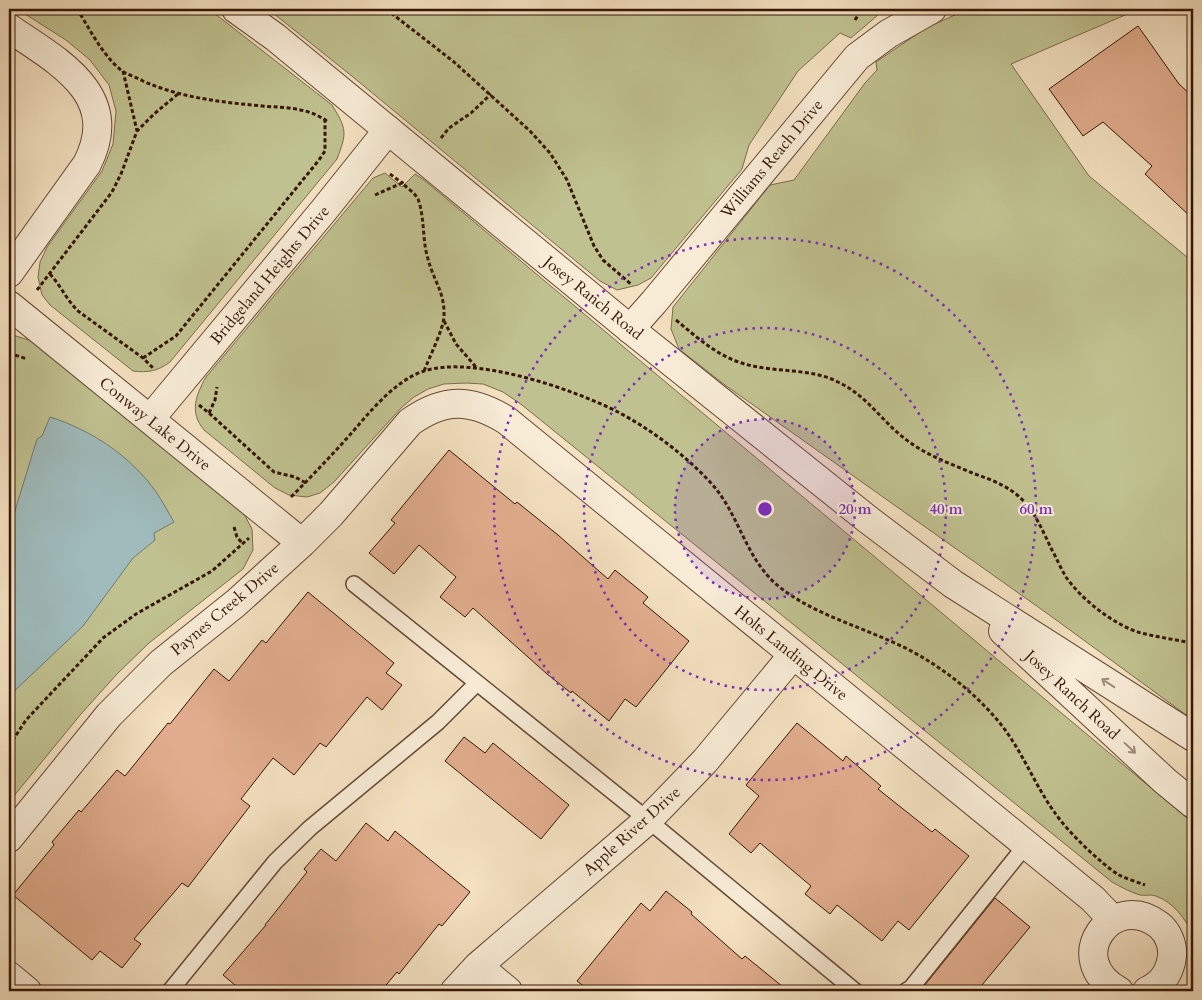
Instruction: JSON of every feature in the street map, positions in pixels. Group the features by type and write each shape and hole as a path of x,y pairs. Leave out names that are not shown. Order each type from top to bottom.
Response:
{"street":[{"name":"Josey Ranch Road","path":"236,9 275,38 630,329 866,518 953,584 1193,738"},
{"name":"Williams Reach Drive","path":"630,329 856,57 888,34 932,9"},
{"path":"9,28 63,65 90,95 96,114 95,148 87,164 9,273"},
{"name":"Bridgeland Heights Drive","path":"150,420 388,130"},
{"name":"Conway Lake Drive","path":"14,309 302,543"},
{"name":"Paynes Creek Drive","path":"9,838 109,715 161,663 236,603 302,543 330,514 410,422 426,411 443,405 458,403"},
{"name":"Holts Landing Drive","path":"458,403 480,407 494,412 506,420 1093,899 1113,920"},
{"name":"Josey Ranch Road","path":"953,584 1164,781 1193,804"},
{"name":"Apple River Drive","path":"455,991 478,966 648,820 706,761 794,655"},
{"path":"1119,991 1108,985 1099,976 1094,964 1093,951 1096,938 1103,928 1113,920 1126,915 1139,915 1152,919 1162,927 1170,939 1173,952 1171,965 1166,977 1147,991"},
{"path":"478,966 508,991"},
{"path":"9,976 27,991"}],"lane":[{"path":"354,584 648,820 855,991"},
{"path":"170,991 275,862 310,828 438,722 477,683"},
{"path":"906,991 918,980 1026,845"}],"path":[{"path":"77,9 98,44 122,71 178,94 208,101 297,109 318,114 330,123"},
{"path":"386,9 454,62 530,131 550,153 567,180 594,246 603,260 714,351 734,361 753,366 818,376 837,381 857,392 910,442 943,461 1003,485 1017,494 1028,504 1037,518 1066,576 1082,596 1102,611 1120,623 1140,632 1193,643"},
{"path":"853,9 859,14"},
{"path":"122,71 137,131"},
{"path":"14,309 112,192 121,174 137,131 178,94"},
{"path":"423,160 449,128 471,113 491,94"},
{"path":"143,358 176,336 319,160 326,150 325,119"},
{"path":"402,183 417,196 422,212 424,241 428,259 444,302 444,320 424,371"},
{"path":"444,320 456,344 476,367"},
{"path":"9,746 26,720 103,638 136,614 212,571 271,518"}],"green space":[{"path":"17,9 209,9 332,105 341,120 344,137 337,159 170,362 157,369 143,372 133,371 50,305 42,295 38,277 40,262 47,247 102,171 113,144 116,111 109,85 90,60 66,40"},
{"path":"268,9 885,9 851,38 840,33 798,71 749,145 742,169 651,278 638,285 617,290 600,281"},
{"path":"968,9 1139,9 1011,64 1089,176 1193,262 1193,720 1048,614 725,385 679,349 671,329 673,307 770,185 794,180 865,83 877,70 876,62 926,28"},
{"path":"385,173 402,187 415,174 424,180 1193,823 1193,935 1183,917 1174,907 1154,895 1136,894 1112,882 522,405 503,392 483,384 466,383 444,384 428,389 414,397 401,408 334,482 320,493 307,497 289,495 275,488 204,430 199,423 195,410 199,390 206,377 373,178"},
{"path":"9,335 38,343 243,512 252,529 253,550 243,569 149,643 117,674 81,714 9,802"}],"water":[{"path":"50,417 65,422 95,437 135,467 159,496 174,522 154,533 155,540 133,558 83,626 9,696 9,523 14,514 37,439 42,436"}],"building":[{"path":"1138,26 1179,84 1193,97 1193,219 1145,174 1152,166 1103,122 1083,136 1049,89"},
{"path":"449,450 515,504 517,502 558,535 608,579 615,570 648,597 643,603 689,641 636,707 625,699 609,721 572,691 571,693 547,674 473,608 465,617 440,597 456,577 419,545 394,574 369,553 395,523 391,520"},
{"path":"308,592 394,663 386,673 402,685 382,710 367,697 326,747 320,743 294,775 273,758 241,799 250,806 188,887 182,883 134,939 141,944 122,968 100,951 92,960 13,895 54,845 52,842 79,810 81,812 117,770 125,776 214,669 229,681 262,640 266,643"},
{"path":"797,723 843,761 846,756 881,786 878,789 932,832 935,829 969,856 909,930 898,921 882,941 837,905 830,914 805,894 811,886 760,843 751,853 729,834 759,796 746,785"},
{"path":"464,737 485,753 493,743 569,805 541,839 445,761"},
{"path":"366,823 388,841 395,831 470,892 442,926 439,924 399,974 397,972 381,991 242,991 223,975 266,925 307,872 304,869 321,849 336,861"},
{"path":"666,891 692,912 691,914 742,959 745,956 788,991 590,991 577,981 641,903 650,911"},
{"path":"995,898 1030,927 977,991 920,991"}]}
